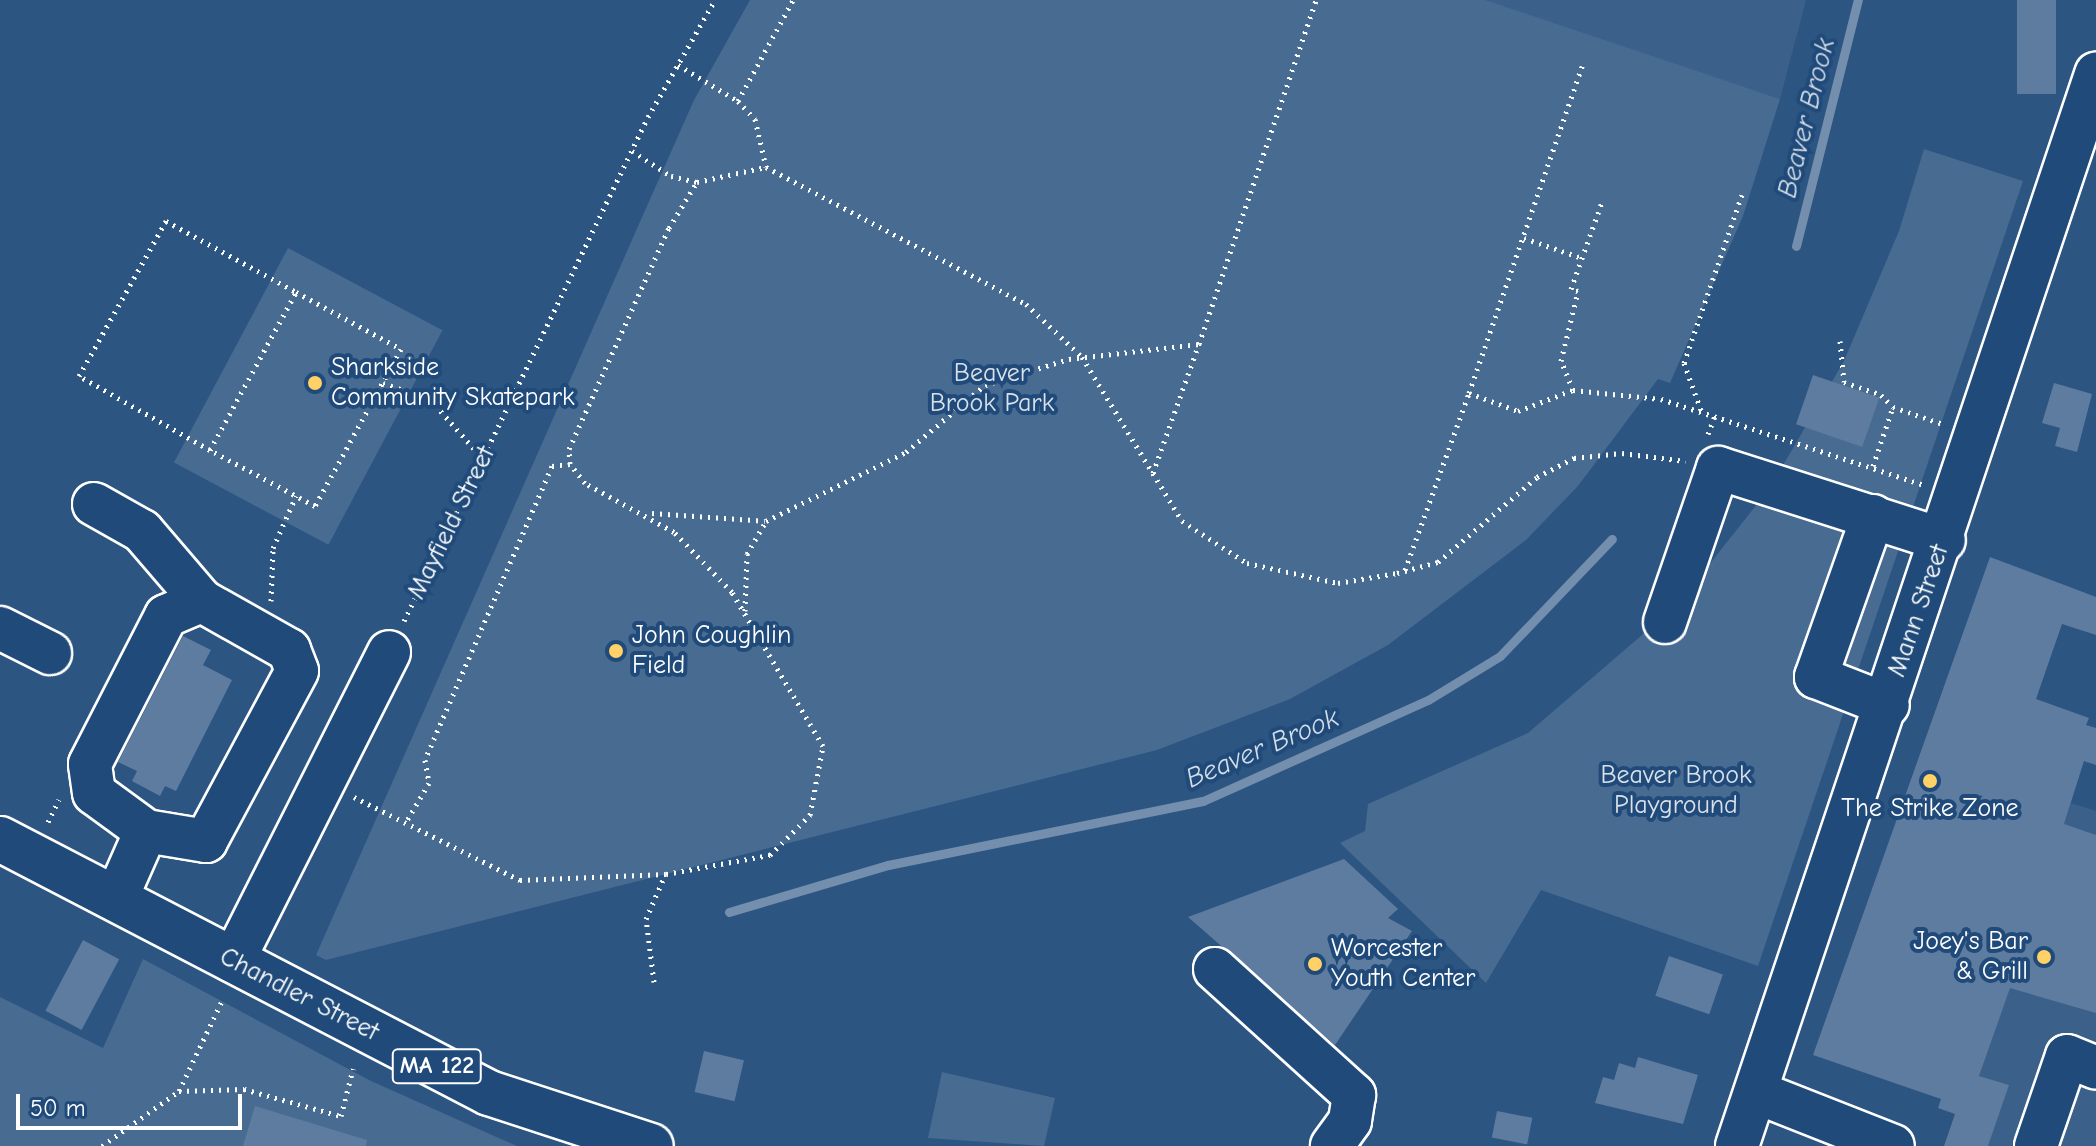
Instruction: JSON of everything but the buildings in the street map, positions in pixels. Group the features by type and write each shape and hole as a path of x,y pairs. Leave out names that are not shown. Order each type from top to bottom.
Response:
{"main road":[{"name":"Chandler Street","path":"0,839 116,899 228,981 489,1093 651,1146"}],"street":[{"name":"Mann Street","path":"1737,1146 1944,540 2080,174 2096,74"},
{"path":"1665,622 1718,468 1944,540"},
{"path":"94,504 142,531 202,601 289,650 297,671 206,841 146,831 94,793 90,764 166,616 202,601"},
{"path":"1873,516 1816,677 1888,705"},
{"path":"0,628 50,653"},
{"path":"228,981 389,652"},
{"path":"116,899 146,831"},
{"path":"1215,969 1354,1095 1350,1121 1332,1146"},
{"path":"2036,1146 2067,1056 2096,1068"},
{"path":"1756,1092 1893,1146"}],"path":[{"name":"Mayfield Street","path":"389,652 632,151 715,0"},
{"path":"738,101 793,0"},
{"path":"1153,474 1316,0"},
{"path":"678,65 738,101 755,119 766,167"},
{"path":"1405,571 1582,66"},
{"path":"632,151 671,176 697,182 766,167 1026,304 1082,357 1182,521 1247,563 1338,583 1405,571 1438,562 1537,477 1574,458 1622,453 1697,463"},
{"path":"372,806 520,880 666,874 770,855 794,836 818,797 823,746 745,612 649,513 585,483 570,464 569,449 669,228 697,182"},
{"path":"1701,411 1684,363 1742,195"},
{"path":"1573,390 1561,361 1582,258 1602,202"},
{"path":"166,221 401,349 383,383 315,506 79,376 166,221"},
{"path":"1524,238 1582,258"},
{"path":"210,450 296,292"},
{"path":"1840,341 1844,382 1881,395 1893,407 1949,425"},
{"path":"649,513 766,521 906,452 985,385 1082,357 1199,344"},
{"path":"383,383 430,399 483,459"},
{"path":"1469,393 1518,411 1573,390 1635,394 1716,413 1929,487"},
{"path":"1873,466 1893,407"},
{"path":"1701,451 1716,413"},
{"path":"406,822 429,783 425,760 552,466 570,464"},
{"path":"257,632 274,596 273,548 296,496"},
{"path":"745,612 747,554 766,521"},
{"path":"45,827 62,793"},
{"path":"654,982 646,919 666,874"},
{"path":"102,1146 179,1091 228,981"},
{"path":"179,1091 244,1089 341,1116 353,1069"}],"shaded area":[{"path":"1478,0 1806,0 1780,99"},
{"path":"2071,803 2096,811 2096,1146 1988,1146 2008,1086 1979,1076"}],"green space":[{"name":"Beaver Brook Park","path":"750,0 1485,0 1780,99 1743,216 1670,383 1658,379 1578,486 1526,540 1388,645 1290,699 1157,750 326,960 316,955 694,100"},
{"name":"Beaver Brook Playground","path":"1924,149 2023,181 1758,966 1541,890 1486,983 1340,843 1365,831 1368,804 1528,733 1678,604 1769,489 1844,361 1899,231"},
{"name":"Sharkside Community Skatepark","path":"288,248 443,330 328,545 174,463"},
{"path":"143,959 371,1081 517,1146 0,1146 0,997 103,1048"},
{"path":"942,1072 1055,1098 1044,1146 928,1138"}],"waterway":[{"name":"Beaver Brook","path":"1796,246 1858,0"},
{"name":"Beaver Brook","path":"729,912 888,865 1203,801 1428,700 1500,656 1612,539"}],"place":[{"name":"Sharkside Community Skatepark","path":"315,383"},
{"name":"John Coughlin Field","path":"616,651"},
{"name":"The Strike Zone","path":"1930,781"},
{"name":"Joey's Bar & Grill","path":"2044,957"},
{"name":"Worcester Youth Center","path":"1315,964"}]}
